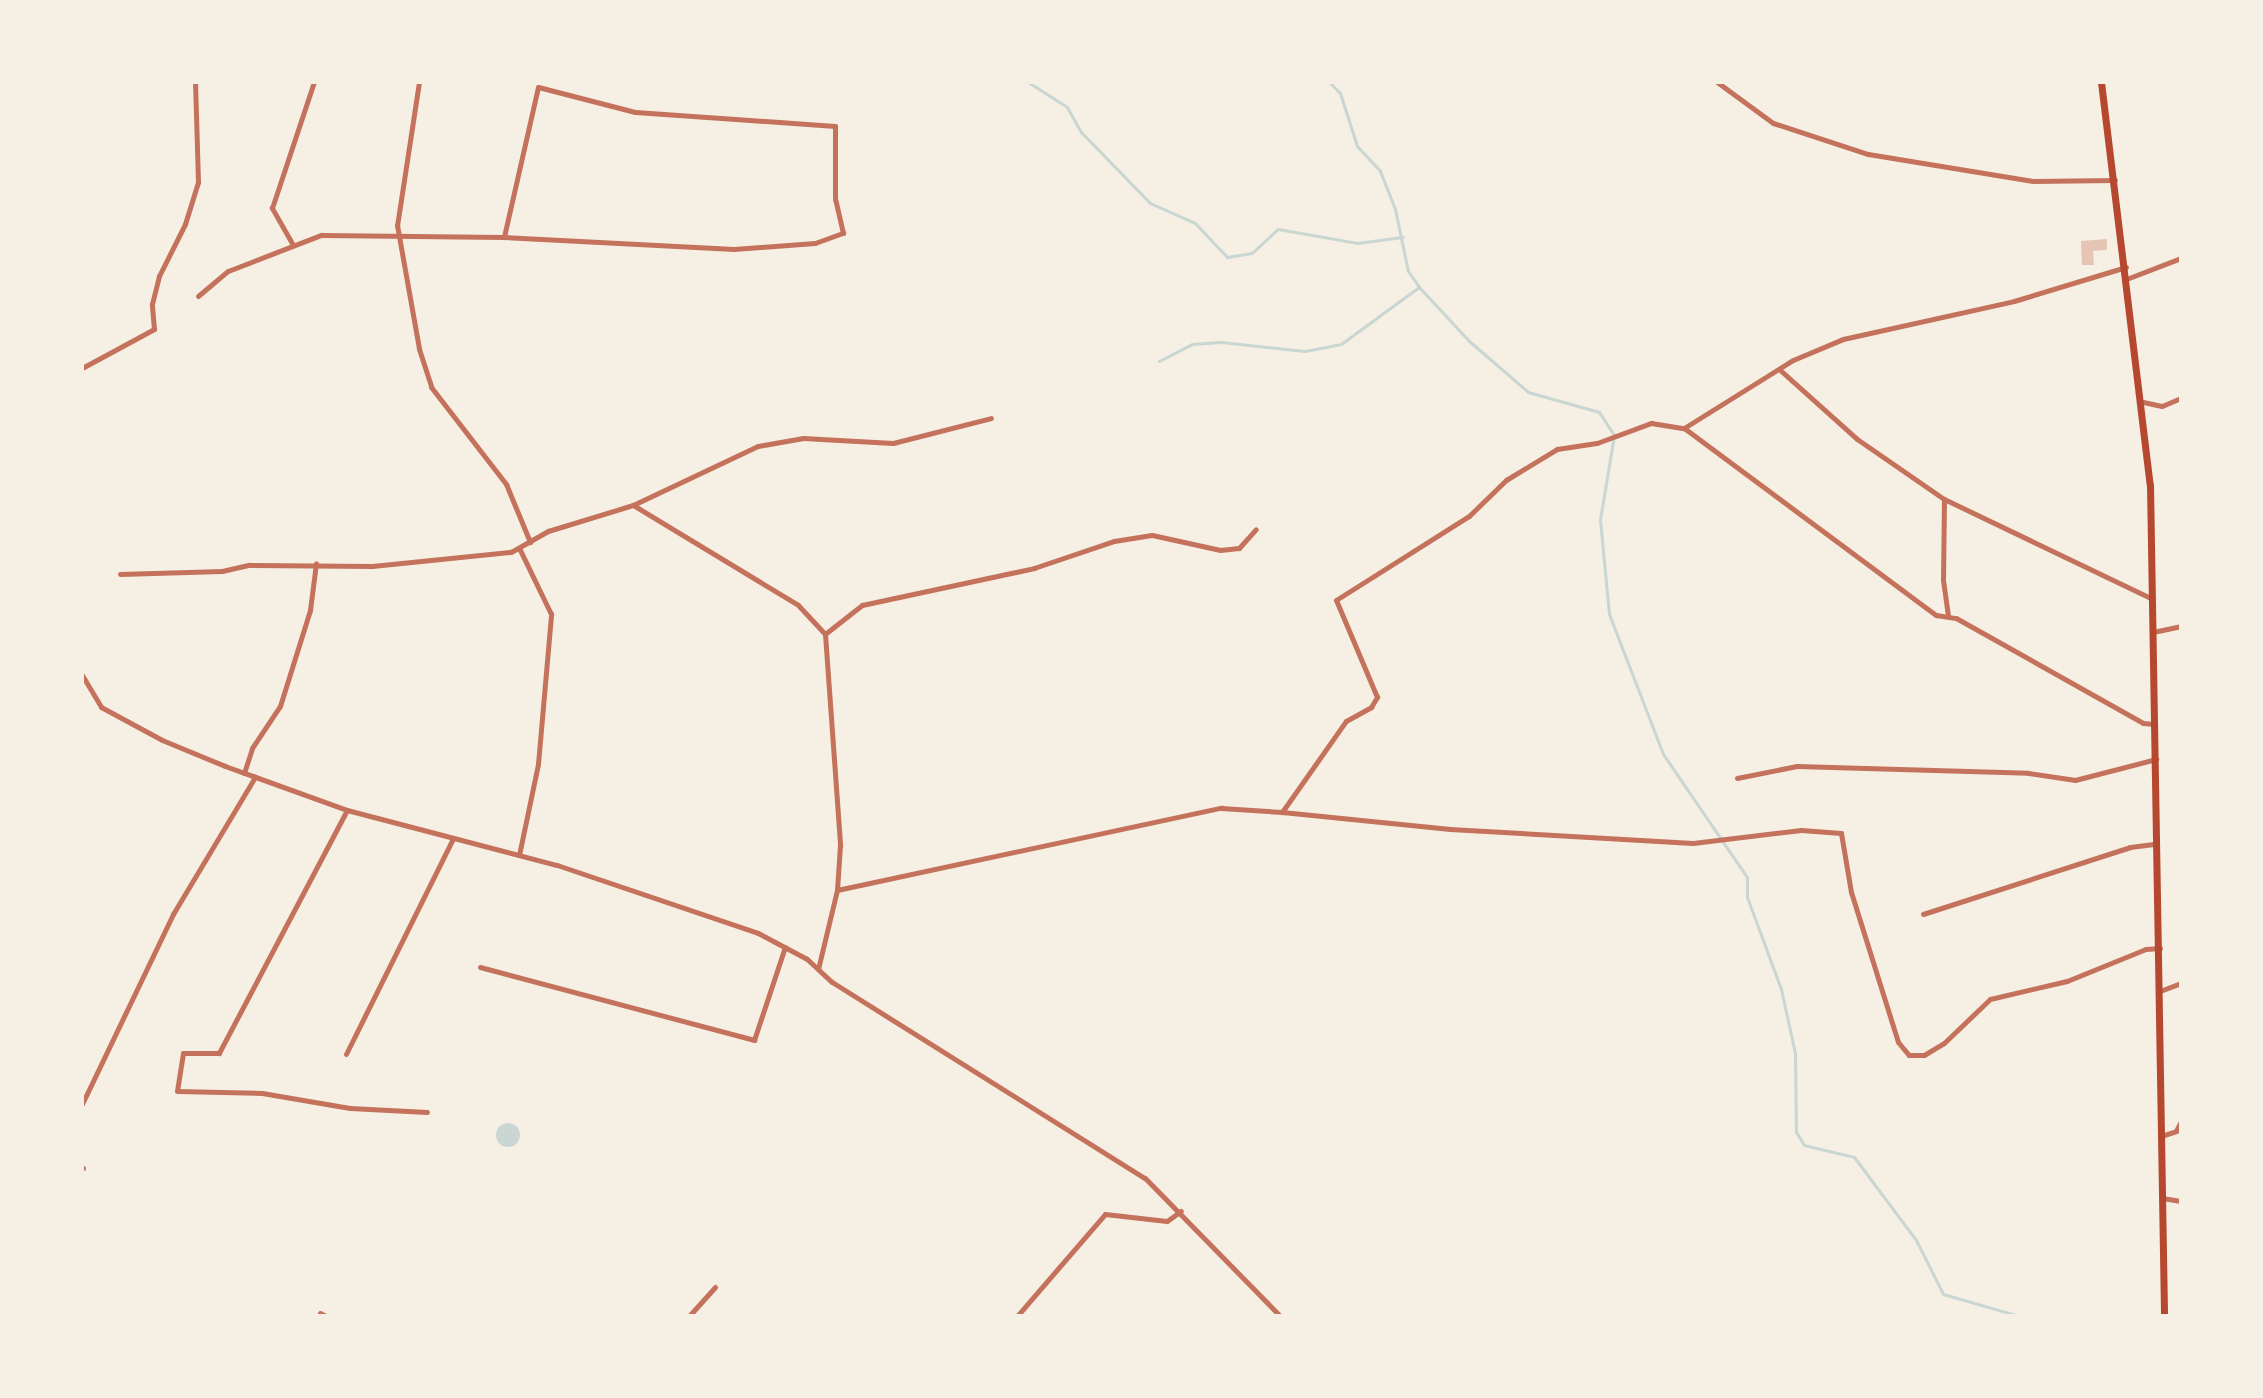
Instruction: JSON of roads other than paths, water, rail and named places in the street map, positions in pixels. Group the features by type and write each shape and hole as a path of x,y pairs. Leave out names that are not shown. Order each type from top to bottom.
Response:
{"main road":[{"path":"2101,82 2143,402 2151,549 2161,948 2158,1136 2164,1316"}],"street":[{"path":"82,368 154,329 152,304 159,276 185,224 198,182 195,82"},
{"path":"293,245 272,208 314,82"},
{"path":"419,82 398,237 431,387 506,484 530,542"},
{"path":"198,296 228,271 321,235 504,237 734,249 815,243 843,233 835,199 835,126 635,112 538,87 530,82"},
{"path":"1717,82 1773,123 1868,154 2033,181 2116,180"},
{"path":"504,237 538,87"},
{"path":"2129,278 2181,258"},
{"path":"1684,428 1779,369 1860,333 2014,301 2127,267"},
{"path":"1779,369 1857,439 1944,499 2151,598"},
{"path":"2143,402 2162,406 2181,398"},
{"path":"120,574 316,563 372,566 520,550 564,525 633,505 758,446 803,438 893,443 991,418"},
{"path":"1282,812 1346,721 1371,707 1377,697 1336,600 1469,516 1506,480 1557,449 1597,443 1651,423 1684,428 1881,578 1936,615 1948,615 2143,723 2156,724"},
{"path":"1944,499 1943,580 1948,615"},
{"path":"633,505 798,605 825,634 837,761 837,890 818,970"},
{"path":"825,634 862,605 1034,568 1114,541 1152,535 1220,550 1239,548 1256,529"},
{"path":"519,855 538,764 551,614 520,550"},
{"path":"244,773 252,748 280,706 310,610 316,563"},
{"path":"2152,633 2181,626"},
{"path":"82,675 101,707 129,724 244,773 347,810 519,855 758,933 785,947 1105,1149 1181,1211 1280,1316"},
{"path":"1737,778 1797,766 2028,773 2075,780 2157,758"},
{"path":"82,1104 173,914 255,777"},
{"path":"837,890 1221,808 1450,829 1693,843 1801,830 1841,833 1851,892 1898,1042 1909,1055 1924,1055 1944,1043 1990,999 2067,981 2146,949 2161,948"},
{"path":"347,810 219,1053 183,1053 177,1091 262,1093 350,1108 427,1112"},
{"path":"346,1054 453,838"},
{"path":"1923,914 2130,847 2156,844"},
{"path":"480,967 754,1040 785,947"},
{"path":"2160,991 2181,983"},
{"path":"2158,1136 2176,1131 2181,1121"},
{"path":"2162,1198 2181,1201"},
{"path":"1017,1316 1105,1214 1167,1221 1181,1211"},
{"path":"689,1316 715,1287"}],"waterway":[{"path":"1028,82 1067,107 1081,132 1150,203 1195,223 1227,257 1252,253 1278,229 1357,243 1403,237"},
{"path":"1329,82 1340,93 1357,146 1380,171 1395,209 1408,271 1419,287 1468,340 1528,392 1599,412 1614,435 1600,520 1609,614 1663,754 1747,877 1747,897 1781,989 1795,1053 1796,1132 1804,1145 1854,1157 1916,1240 1943,1294 2019,1316"},
{"path":"1159,361 1192,344 1221,342 1305,351 1341,344 1419,287"}]}
